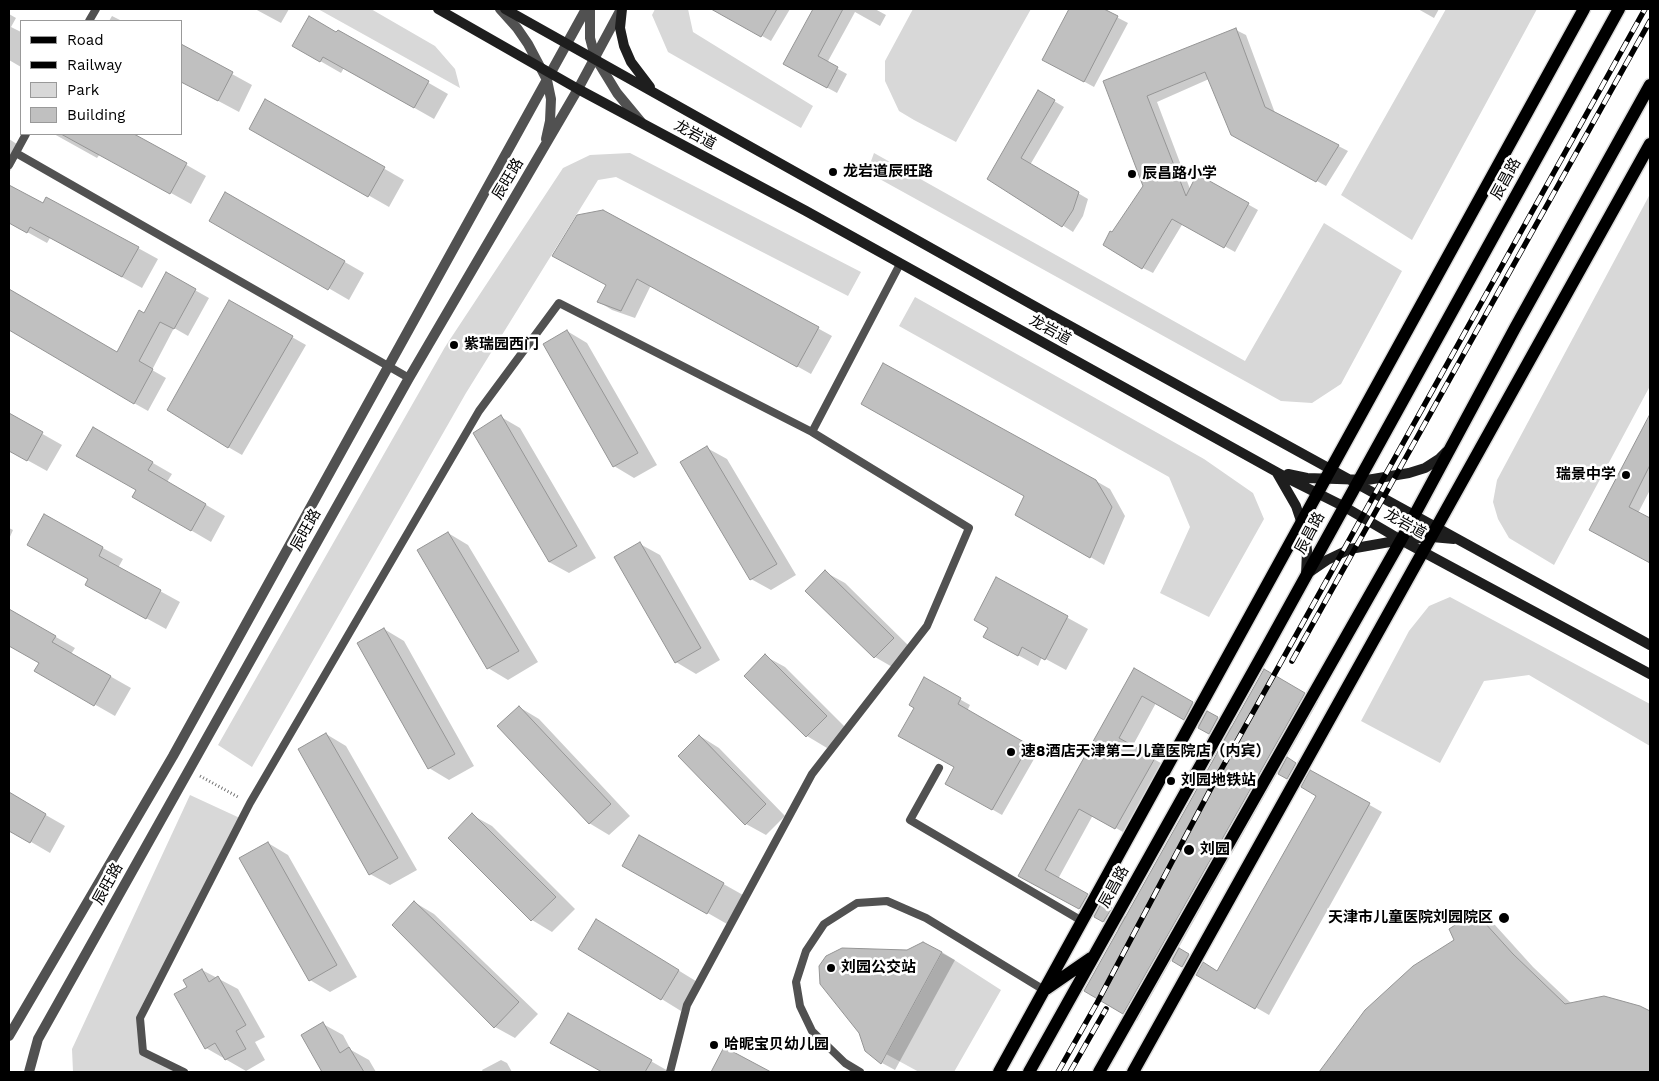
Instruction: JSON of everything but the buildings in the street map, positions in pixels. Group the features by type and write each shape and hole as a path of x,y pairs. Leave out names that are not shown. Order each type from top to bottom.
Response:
{"main road":[{"name":"龙岩道","path":"438,9 541,67 549,76 578,89 806,211 1343,506 1401,540 1650,674"},
{"name":"龙岩道","path":"505,9 596,58 1054,316 1327,474 1355,481 1414,514 1434,532"},
{"path":"621,9 620,28 624,46 631,62 654,92"},
{"path":"999,1072 1584,9"},
{"name":"辰昌路","path":"1029,1072 1306,575 1355,481 1619,9"},
{"path":"1099,1072 1401,540 1650,85"},
{"path":"1134,1072 1650,144"},
{"path":"1355,481 1408,473 1424,468 1439,459 1450,448"},
{"path":"1275,470 1293,476 1327,474"},
{"path":"1275,470 1296,506 1301,521 1307,551 1306,575"},
{"path":"1306,575 1327,560 1350,549 1434,532 1462,540 1650,645"},
{"path":"1044,990 1094,956"}],"street":[{"path":"500,9 517,28 541,67"},
{"name":"辰旺路","path":"9,1036 173,756 586,9"},
{"path":"590,9 590,38 596,58 618,93 642,123"},
{"name":"辰旺路","path":"29,1072 38,1039 408,378 543,150 596,58 621,9"},
{"path":"543,150 550,113 549,76"}],"lane":[{"path":"90,20 96,9"},
{"path":"9,165 25,135"},
{"path":"16,153 408,378"},
{"path":"812,432 900,264"},
{"path":"184,1072 143,1052 140,1018 250,803 479,411 559,303 812,432 969,528 927,626 812,774 687,1006 670,1072"},
{"path":"939,768 910,820 1082,922"},
{"path":"860,1072 845,1063 812,1030 800,1006 796,982 806,950 824,924 857,904 888,901 926,918 1044,990"}],"path":[{"path":"190,770 250,803"}],"green space":[{"path":"318,9 371,9 435,46 455,69 460,88"},
{"path":"655,9 688,9 693,32 813,106 801,128 668,52 652,15"},
{"path":"913,9 1031,9 956,142 899,111 885,81 885,61"},
{"path":"1446,9 1537,9 1412,240 1341,195"},
{"path":"630,153 861,272 848,296 616,177 598,180 466,393 252,767 218,745 445,347 563,168 590,155"},
{"path":"874,153 1245,361 1324,223 1402,271 1341,384 1312,403 1281,401 867,172"},
{"path":"1650,194 1650,386 1554,565 1509,538 1498,519 1493,502 1497,480"},
{"path":"915,297 1204,459 1253,493 1264,519 1209,617 1160,593 1190,527 1169,477 899,326"},
{"path":"1450,597 1650,704 1650,746 1529,675 1484,681 1440,763 1361,721 1409,631 1429,606"},
{"path":"190,795 242,819 140,1018 143,1052 179,1072 73,1072 72,1049"},
{"path":"942,952 1001,990 954,1072 919,1072 886,1054"}],"railway":[{"path":"1058,1072 1097,1003 1217,777 1645,9"},
{"path":"1292,661 1650,21"},
{"path":"1070,1072 1106,1009"}],"place":[{"name":"龙岩道辰旺路","path":"833,172"},
{"name":"辰昌路小学","path":"1132,174"},
{"name":"紫瑞园西门","path":"454,345"},
{"name":"瑞景中学","path":"1626,475"},
{"name":"速8酒店天津第二儿童医院店（内宾）","path":"1011,752"},
{"name":"刘园地铁站","path":"1171,781"},
{"name":"刘园","path":"1189,850"},
{"name":"天津市儿童医院刘园院区","path":"1504,918"},
{"name":"刘园公交站","path":"831,968"},
{"name":"哈昵宝贝幼儿园","path":"714,1045"}]}
